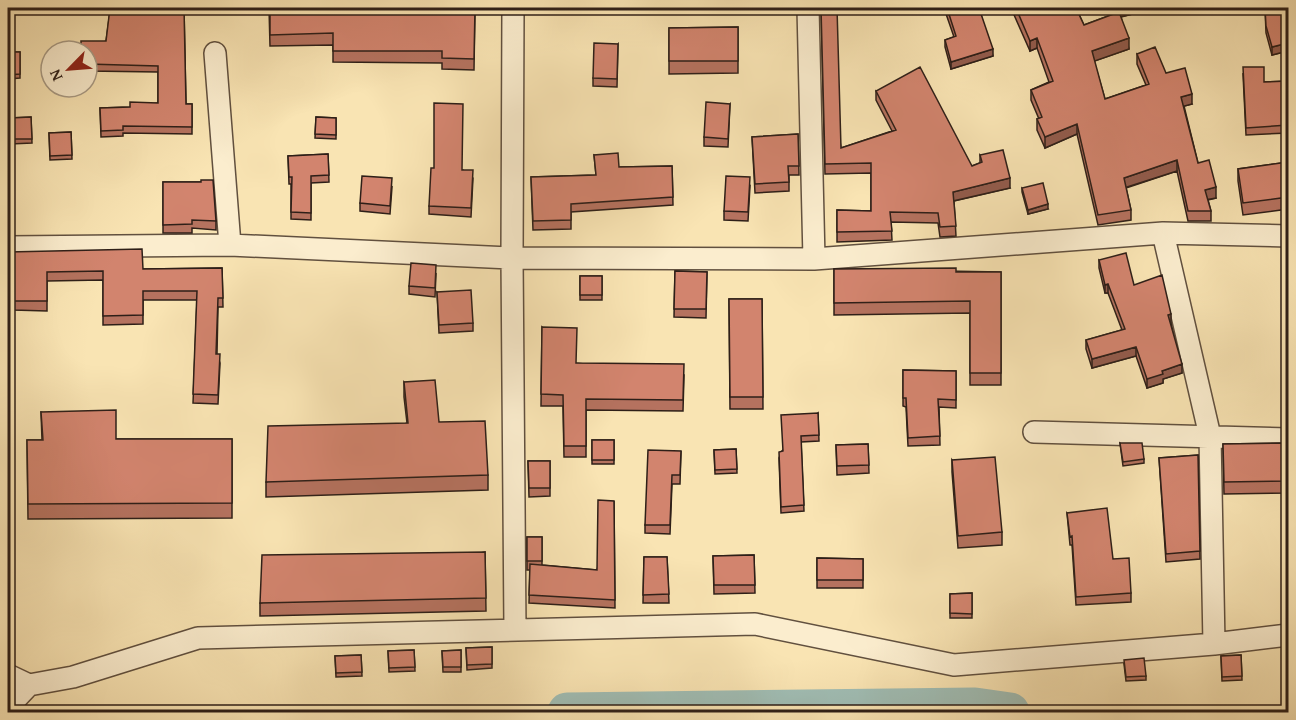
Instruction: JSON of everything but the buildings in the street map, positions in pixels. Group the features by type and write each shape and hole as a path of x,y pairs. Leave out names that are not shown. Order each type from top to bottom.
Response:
{"street":[{"path":"513,8 512,258 515,630"},
{"path":"808,8 814,259"},
{"path":"215,53 230,245"},
{"path":"1163,233 1210,436 1214,644"},
{"path":"8,247 230,245 512,258 814,259 1163,233 1288,236"},
{"path":"1034,432 1288,439"},
{"path":"8,682 29,685 73,677 198,638 755,624 954,665 1214,644 1288,635"},
{"path":"8,675 29,685"},
{"path":"8,707 29,685"}],"waterway":[{"path":"567,712 975,707 1010,712"}]}
